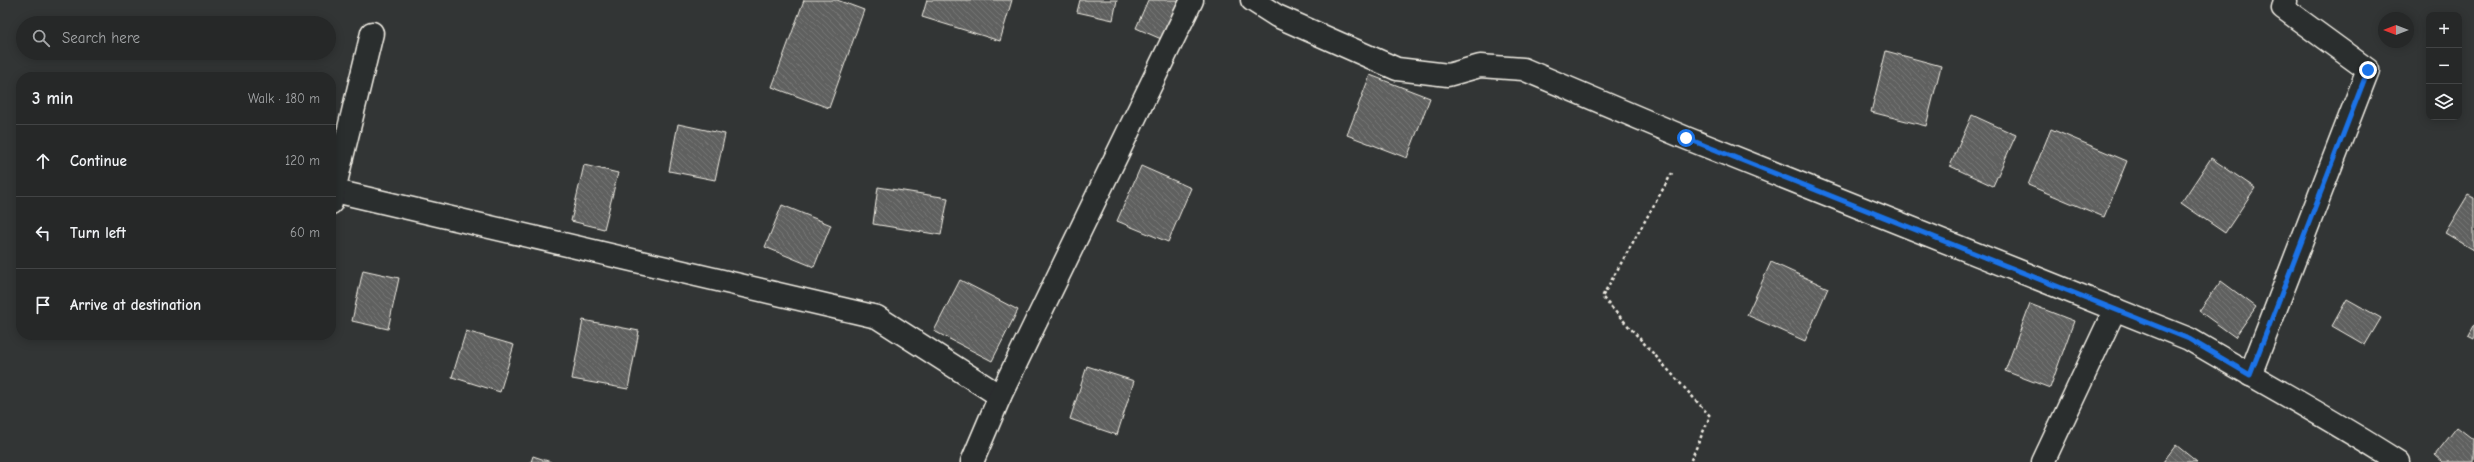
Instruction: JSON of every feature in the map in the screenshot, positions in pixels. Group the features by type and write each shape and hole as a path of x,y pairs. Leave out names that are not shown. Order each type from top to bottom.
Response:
{"street":[{"path":"972,462 1000,396 1192,0"},
{"path":"1252,0 1276,16 1397,69 1448,76 1480,66 1523,69 1693,141 2115,308 2189,339 2250,375 2343,426 2398,462"},
{"path":"2250,375 2368,70 2282,8 2286,0"},
{"path":"336,184 372,33"},
{"path":"336,198 877,317 1000,396"},
{"path":"2043,462 2115,308"}],"path":[{"path":"1672,173 1602,297 1710,416 1690,462"}],"building":[{"path":"804,0 837,0 864,10 829,108 772,87"},
{"path":"927,0 1012,0 1000,41 922,17"},
{"path":"1080,0 1117,0 1113,20 1077,12"},
{"path":"1148,0 1186,0 1168,42 1136,28"},
{"path":"1886,51 1941,66 1926,126 1871,112"},
{"path":"1370,75 1430,98 1407,158 1347,135"},
{"path":"1972,115 2016,135 1993,186 1950,166"},
{"path":"678,124 725,134 715,180 669,171"},
{"path":"2051,129 2127,161 2104,217 2028,185"},
{"path":"2211,158 2255,188 2225,233 2181,203"},
{"path":"584,165 618,173 604,229 571,221"},
{"path":"1141,166 1191,188 1168,242 1117,221"},
{"path":"878,187 948,198 941,235 873,224"},
{"path":"2468,195 2474,198 2474,250 2445,233"},
{"path":"782,205 831,225 814,267 765,247"},
{"path":"1771,262 1828,288 1805,341 1747,315"},
{"path":"363,270 399,278 388,329 352,321"},
{"path":"960,280 1018,310 992,361 934,331"},
{"path":"2221,281 2256,307 2235,337 2199,311"},
{"path":"2347,299 2381,318 2365,345 2332,326"},
{"path":"2030,304 2074,321 2050,388 2005,371"},
{"path":"583,320 639,331 628,389 572,379"},
{"path":"2474,325 2474,339 2468,336"},
{"path":"466,331 514,345 500,392 452,377"},
{"path":"1087,366 1134,381 1117,435 1070,419"},
{"path":"2457,427 2474,440 2473,462 2443,462 2435,455"},
{"path":"2176,445 2197,462 2163,462"},
{"path":"533,456 551,462 531,462"}],"route":[{"path":"1686,138 2189,339 2250,375 2368,70"}]}
